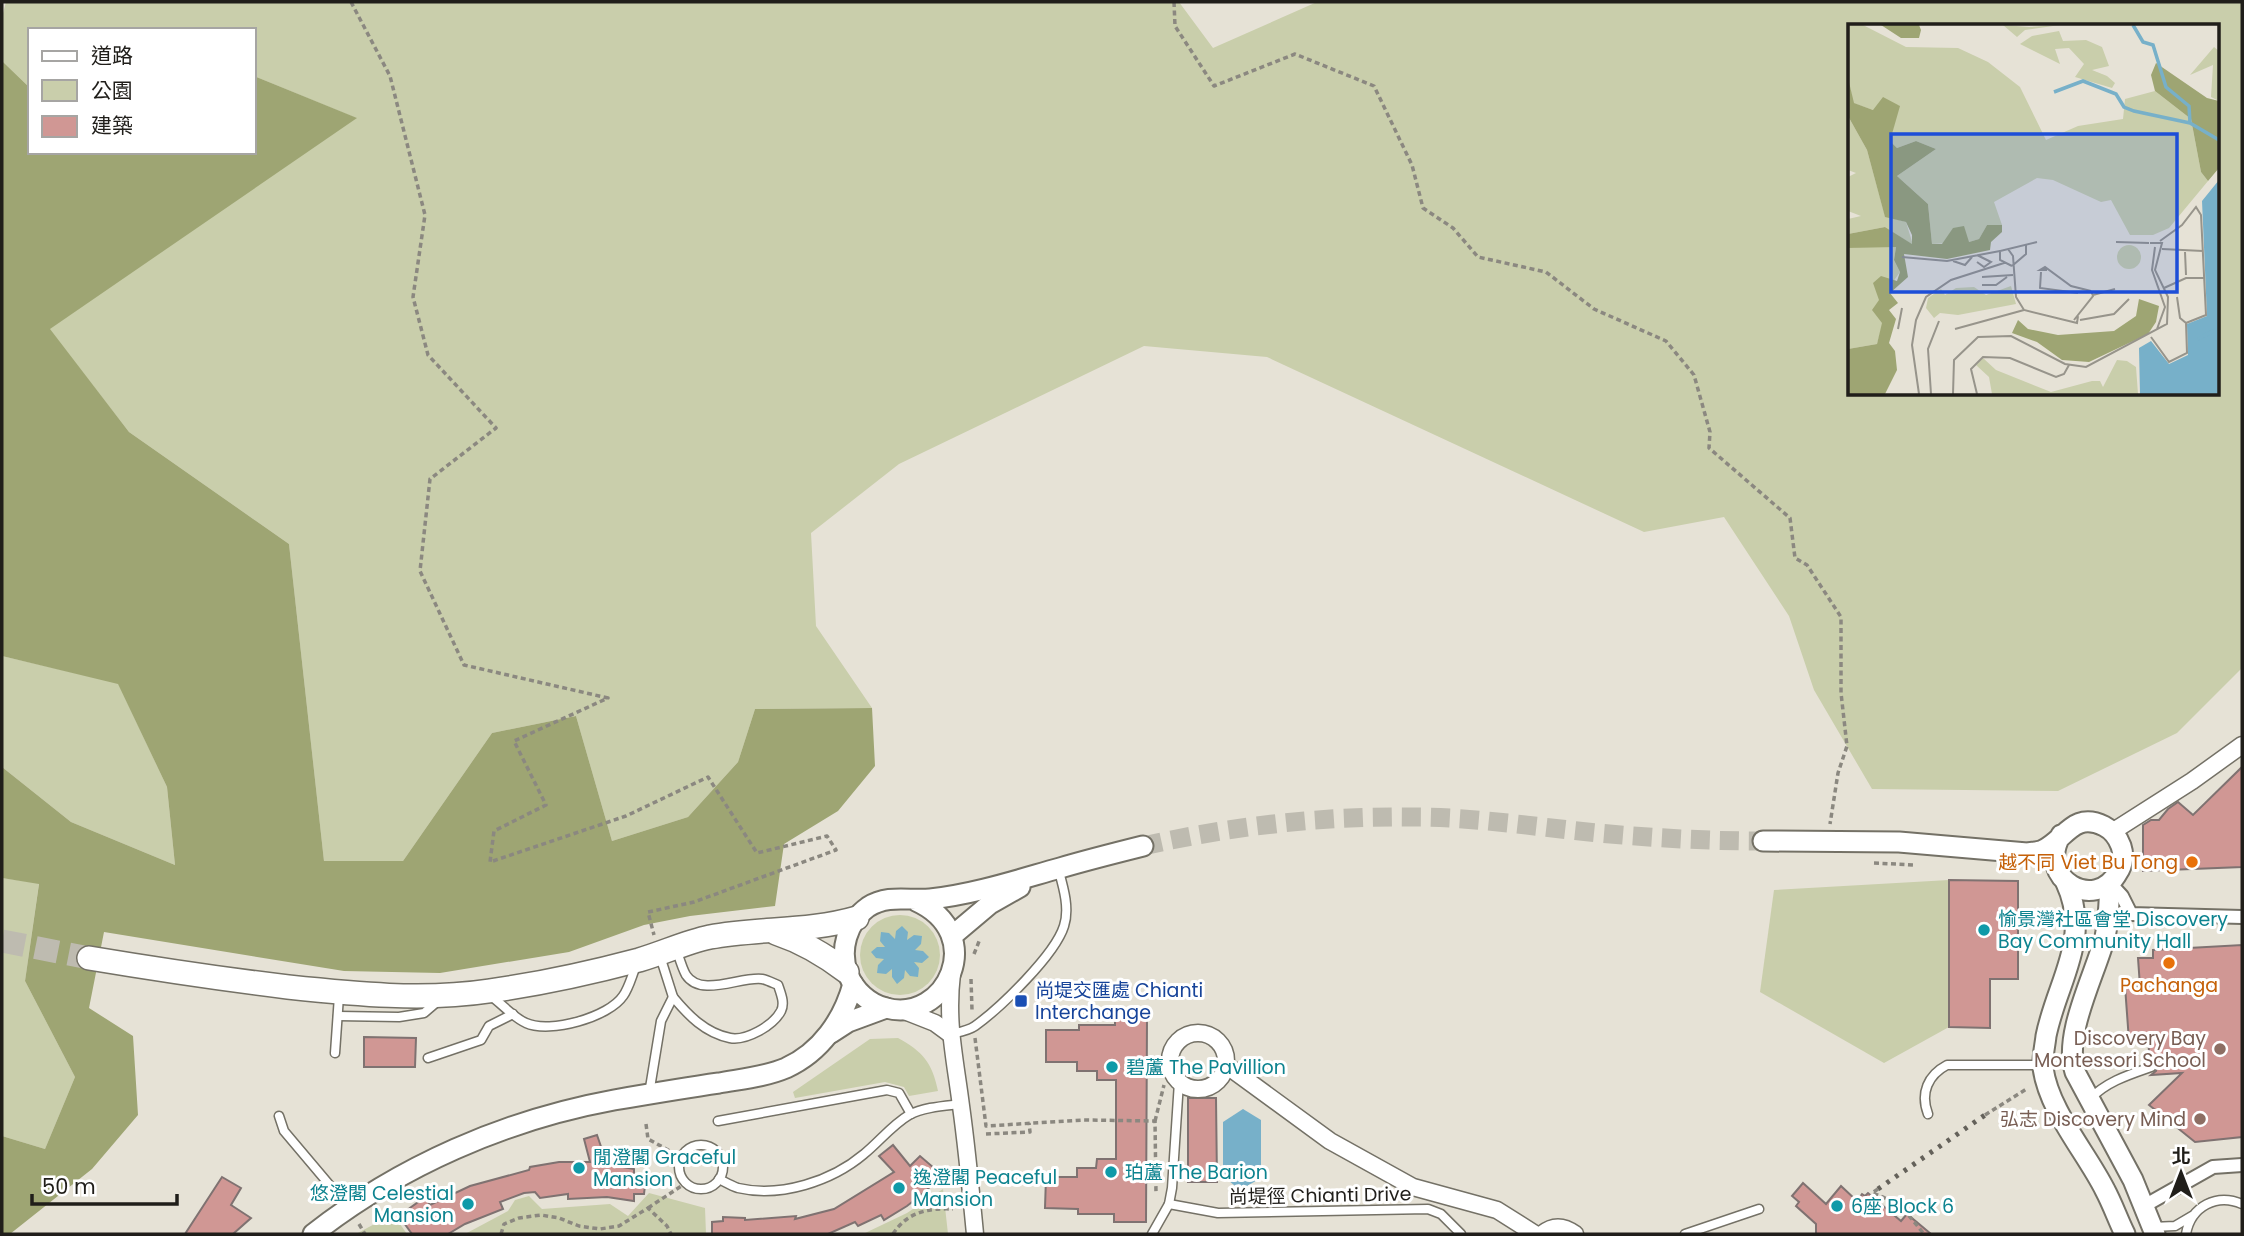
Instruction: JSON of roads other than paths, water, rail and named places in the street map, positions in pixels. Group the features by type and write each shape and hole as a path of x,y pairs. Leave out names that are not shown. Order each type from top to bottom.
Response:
{"main road":[{"path":"89,958 203,977 339,993 445,995 486,992 587,974 707,938 739,932 819,927 857,918"},
{"path":"773,931 815,950 850,978"}],"street":[{"path":"2112,832 2192,781 2242,745"},
{"path":"1763,841 1943,844 2027,853 2043,850 2077,824 2089,822 2102,825 2112,832 2122,848 2122,861 2118,873 2110,883 2100,889 2088,891 2076,889 2061,875 2027,853"},
{"path":"2062,835 2054,850 2061,875 2074,900 2077,917 2074,945 2048,1027 2044,1071 2057,1109 2105,1190 2125,1234"},
{"path":"916,901 974,892 1143,846"},
{"path":"952,936 990,904 1058,868"},
{"path":"2110,883 2122,896 2131,914 2242,917"},
{"path":"2044,1071 2059,1060 2069,1046 2074,1032 2104,939 2109,914 2110,883"},
{"path":"313,1234 354,1216 421,1165 474,1140 583,1106 757,1076 786,1068 813,1051 841,1016 850,978 844,947 848,932 857,918 869,907 884,900 900,898 931,908 943,919 952,936 962,973 949,996 950,1034 961,1104 975,1234"},
{"path":"830,1033 857,1019 918,1006 930,1000 962,973"},
{"path":"850,978 872,1002 935,1023 950,1034"},
{"path":"2074,1032 2071,1061 2075,1072 2133,1180 2144,1206 2149,1232"},
{"path":"1200,1034 1209,1036 1222,1047 1226,1065 1212,1086 1194,1089 1179,1082 1174,1076 1170,1061 1176,1044 1182,1038 1200,1034"},
{"path":"1226,1065 1330,1142 1401,1181 1413,1187 1497,1210 1535,1234"},
{"path":"2084,1155 2075,1125 2076,1119 2090,1099"},
{"path":"2144,1206 2213,1167 2242,1165"},
{"path":"1542,1234 1560,1227 1576,1234"}],"lane":[{"path":"950,1034 974,1027 1004,1001 1059,939 1065,926 1067,908 1058,868"},
{"path":"658,954 702,985 725,985 743,980 763,979 778,985 783,997 781,1011 770,1024 752,1034 732,1039 711,1032 689,1017 673,997 658,954"},
{"path":"486,992 526,1023 546,1027 579,1021 609,1011 658,954"},
{"path":"335,1053 339,993"},
{"path":"338,1016 399,1017 424,1013 445,995"},
{"path":"649,1094 661,1021 673,997"},
{"path":"428,1058 481,1040 489,1026 513,1014"},
{"path":"1928,1114 1925,1104 1926,1086 1935,1072 1947,1065 2044,1071"},
{"path":"2090,1099 2109,1083 2151,1067"},
{"path":"1152,1234 1169,1204 1172,1188 1179,1082"},
{"path":"718,1121 887,1090 899,1093 911,1114"},
{"path":"719,1179 737,1187 763,1190 794,1187 822,1179 845,1168 911,1114 961,1104"},
{"path":"279,1116 284,1131 354,1216"},
{"path":"705,1145 712,1148 721,1158 723,1165 719,1179 714,1184 699,1188 686,1183 679,1170 681,1157 691,1147 705,1145"},
{"path":"2149,1232 2175,1226 2209,1203 2230,1200 2242,1204"},
{"name":"尚堤徑 Chianti Drive","path":"1169,1204 1218,1213 1429,1209 1441,1214 1461,1234"},
{"path":"1685,1234 1759,1209"},
{"path":"2186,1234 2193,1215"}],"water":[{"path":"902,926 908,932 907,940 914,935 922,936 921,944 915,950 923,951 929,957 922,963 914,962 919,968 918,977 910,976 905,970 904,978 897,984 892,977 892,969 886,974 877,973 878,965 884,959 876,958 871,952 877,947 885,947 880,941 881,932 889,933 895,939 896,931"},
{"path":"1243,1109 1261,1120 1261,1178 1240,1190 1223,1176 1223,1122"}],"tunnel":[{"path":"1143,846 1277,824 1378,817 1459,819 1639,836 1763,841"},
{"path":"2,941 89,958"}],"railway":[{"path":"1878,1189 1985,1115"}],"place":[{"name":"越不同 Viet Bu Tong","path":"2192,862"},
{"name":"愉景灣社區會堂 Discovery Bay Community Hall","path":"1984,930"},
{"name":"Pachanga","path":"2169,963"},
{"name":"尚堤交匯處 Chianti Interchange","path":"1021,1001"},
{"name":"Discovery Bay Montessori School","path":"2220,1049"},
{"name":"碧蘆 The Pavillion","path":"1112,1067"},
{"name":"弘志 Discovery Mind","path":"2200,1119"},
{"name":"閒澄閣 Graceful Mansion","path":"579,1168"},
{"name":"珀蘆 The Barion","path":"1111,1172"},
{"name":"逸澄閣 Peaceful Mansion","path":"899,1188"},
{"name":"悠澄閣 Celestial Mansion","path":"468,1204"},
{"name":"6座 Block 6","path":"1837,1206"}]}
